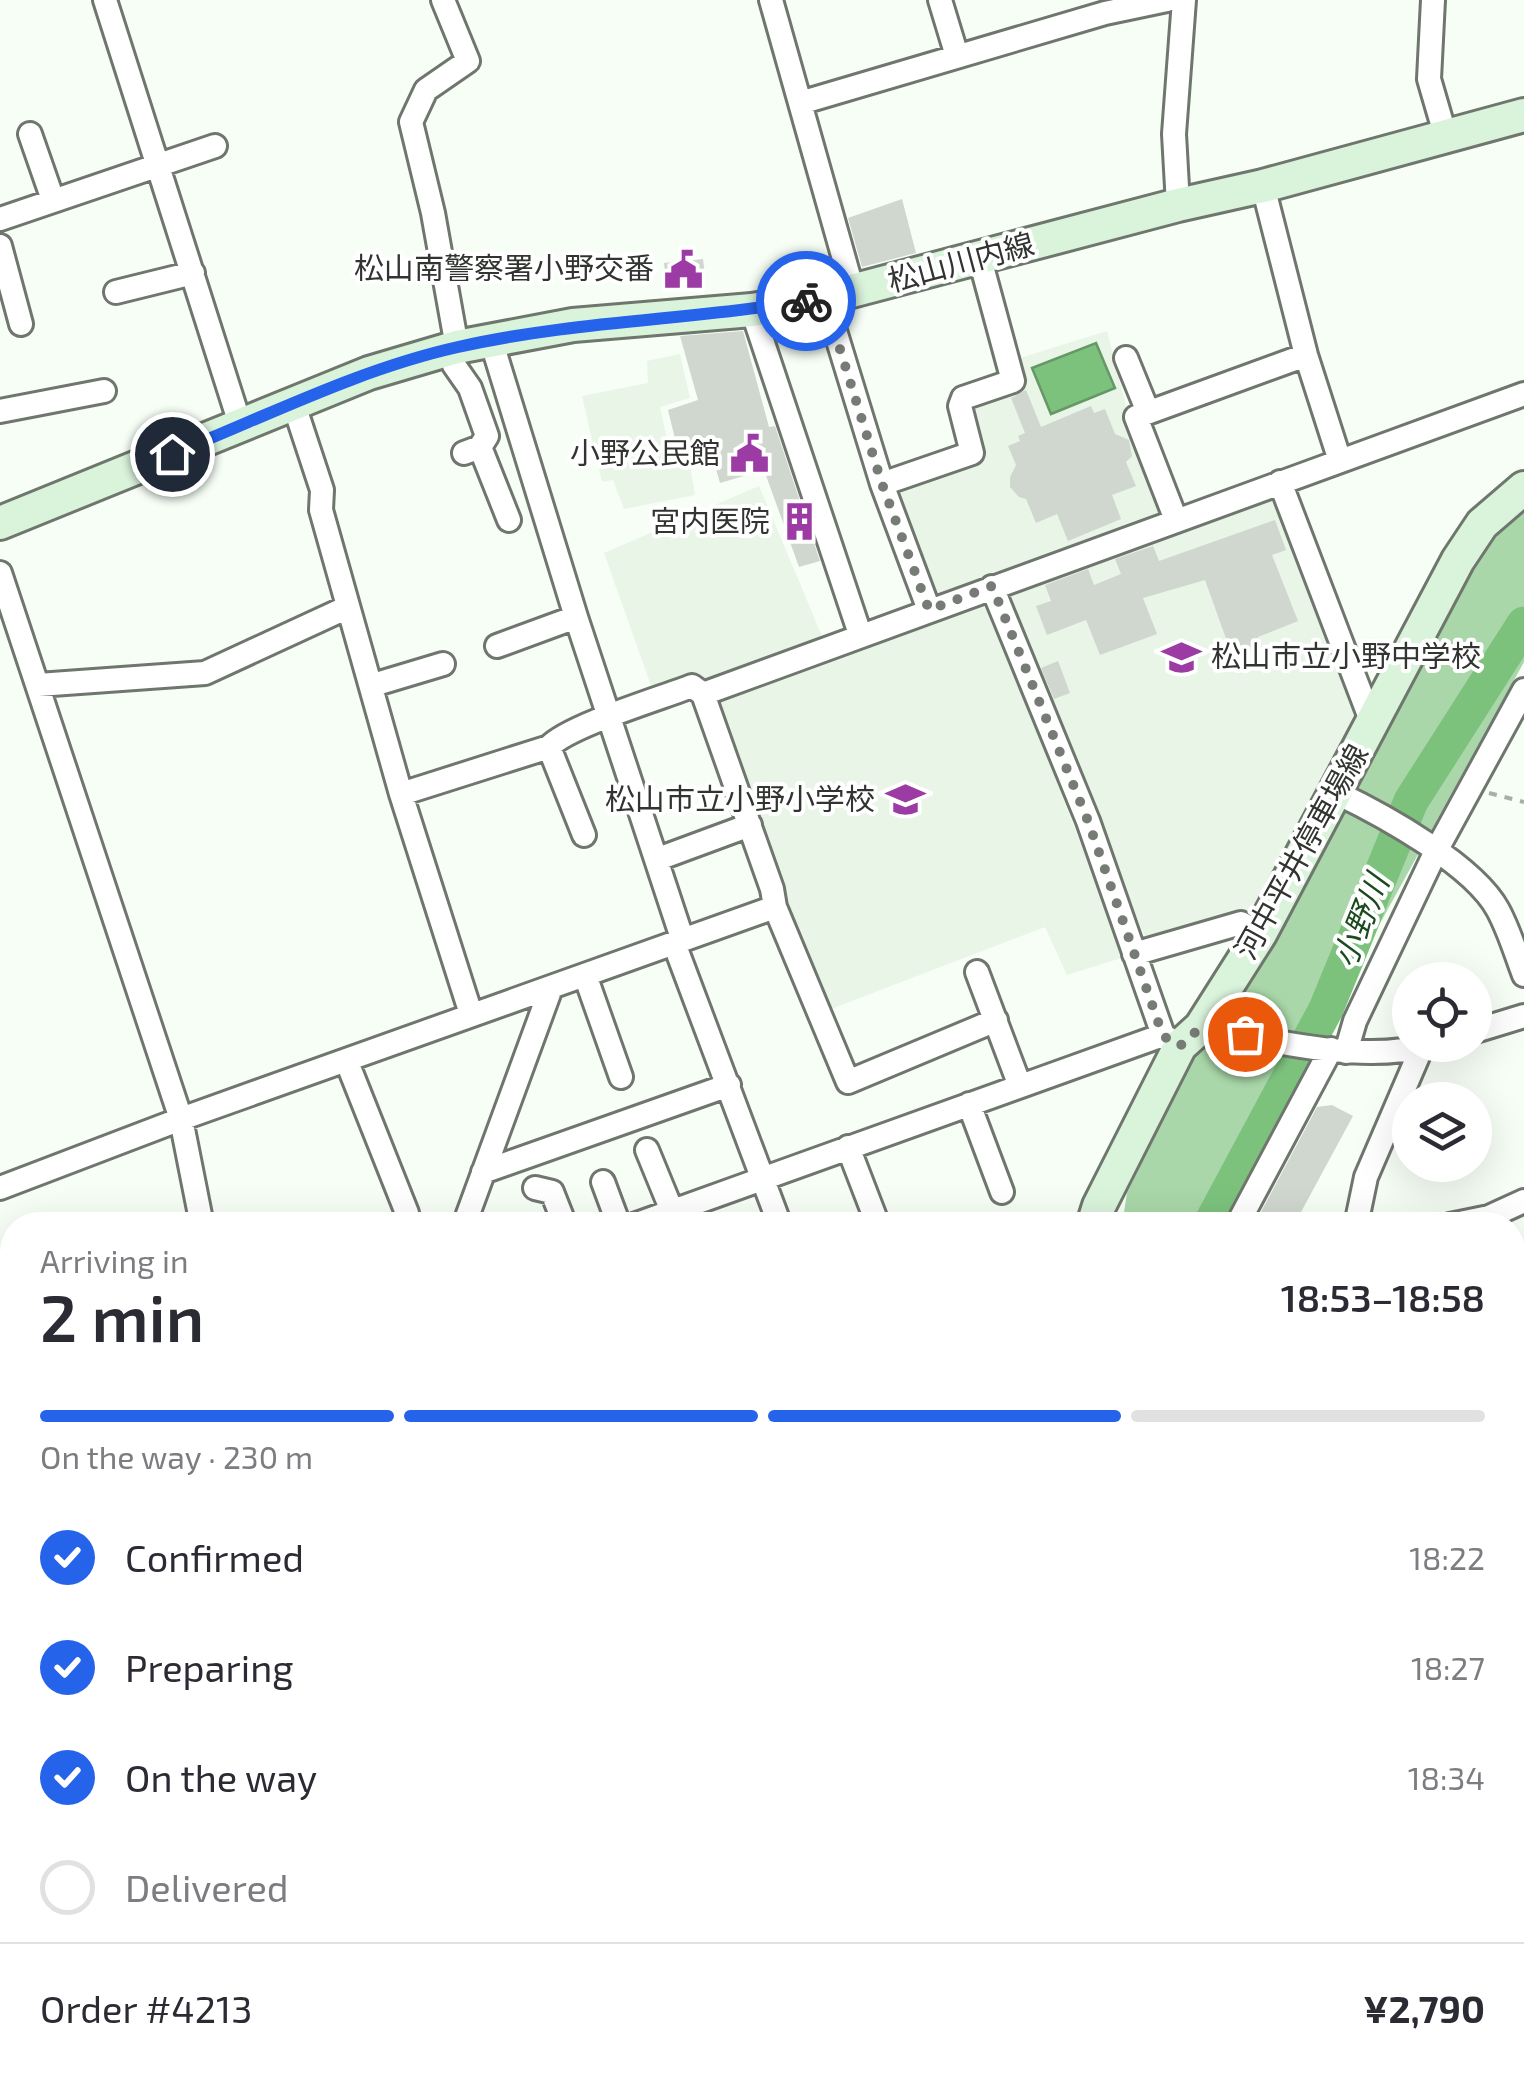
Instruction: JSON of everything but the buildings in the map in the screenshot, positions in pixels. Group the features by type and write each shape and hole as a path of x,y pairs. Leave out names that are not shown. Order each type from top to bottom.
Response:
{"main road":[{"name":"松山川内線","path":"0,523 369,373 453,348 573,325 752,310 839,294 1524,115"},
{"name":"河中平井停車場線","path":"1097,1212 1187,1034 1260,934 1344,796 1372,724 1458,560 1482,524 1524,488"}],"street":[{"path":"104,0 241,427"},
{"path":"443,0 468,61 426,90 411,122 433,213 454,366 470,388 488,436 472,450 510,520"},
{"path":"771,0 800,102 882,484 929,610"},
{"path":"940,0 957,56"},
{"path":"800,102 957,56 1104,6 1167,0"},
{"path":"1178,205 1174,134 1184,0"},
{"path":"1433,0 1429,79 1445,134"},
{"path":"30,134 52,200"},
{"path":"0,219 215,146"},
{"path":"1263,186 1306,355 1340,461"},
{"path":"0,246 21,324"},
{"path":"882,484 972,454 960,406 962,398 1013,381 980,259"},
{"path":"116,292 193,273"},
{"path":"752,310 860,634"},
{"path":"491,340 576,617 658,860 678,941 775,1212"},
{"path":"1176,520 1136,418 1306,355"},
{"path":"1126,358 1148,412"},
{"path":"0,411 104,391"},
{"path":"703,694 1524,394"},
{"path":"294,405 322,490 321,510 401,794 471,1014"},
{"path":"1280,482 1372,724"},
{"path":"0,573 180,1119 199,1212"},
{"path":"992,586 1088,821 1134,954 1187,1034"},
{"path":"38,685 205,673 348,607"},
{"path":"498,646 576,617"},
{"path":"372,685 442,664"},
{"path":"401,794 549,747 556,739 692,686 703,694 776,907 848,1082 996,1020"},
{"path":"1243,1212 1333,1049 1355,1021 1432,849 1524,690"},
{"path":"549,747 584,835"},
{"path":"1344,796 1432,849 1480,884 1498,909 1524,975"},
{"path":"658,860 750,824"},
{"path":"0,1188 180,1119 776,907"},
{"path":"1134,954 1241,923 1260,934"},
{"path":"978,972 1020,1086"},
{"path":"584,975 621,1076"},
{"path":"469,1212 550,988"},
{"path":"1492,1026 1524,1016"},
{"path":"675,1212 762,1177 1020,1086 1187,1034 1392,1053"},
{"path":"347,1062 407,1212"},
{"path":"1359,1212 1366,1177 1418,1062"},
{"path":"483,1172 729,1086"},
{"path":"969,1104 1002,1192"},
{"path":"848,1147 873,1212"},
{"path":"647,1150 654,1212"},
{"path":"603,1182 615,1212"},
{"path":"534,1188 552,1192 560,1212"},
{"path":"1501,1212 1524,1202"}],"path":[{"path":"1471,786 1524,802"}],"shaded area":[{"name":"松山市立小野中学校","path":"1107,331 1127,410 1171,533 1274,496 1357,720 1255,914 1238,913 1145,937 996,578 942,595 931,592 893,487 982,460 969,408 1022,387 1020,358"},
{"path":"1096,343 1115,388 1051,414 1032,368"},
{"path":"680,354 690,398 660,407 671,458 688,454 695,495 624,509 613,480 602,482 582,396 648,383 647,361"},
{"name":"松山市立小野小学校","path":"759,486 829,653 987,599 1124,957 1067,975 1045,927 823,1012 706,680 653,691 604,553"},
{"path":"1524,502 1524,662 1318,1036 1227,1212 1124,1212 1127,1193 1195,1053 1487,533"}],"waterway":[{"name":"小野川","path":"1217,1212 1326,1009 1411,801 1524,624"}],"way so far":[{"path":"806,301 824,298 882,484 929,610 992,586 1088,821 1163,1036 1180,1046 1201,1027 1245,1034"}],"place":[{"name":"松山南警察署小野交番","path":"684,269"},
{"name":"小野公民館","path":"750,454"},
{"name":"宮内医院","path":"800,522"},
{"name":"松山市立小野中学校","path":"1181,657"},
{"name":"松山市立小野小学校","path":"905,800"}],"route":[{"path":"172,454 369,373 457,347 573,325 752,310 806,301"}]}
